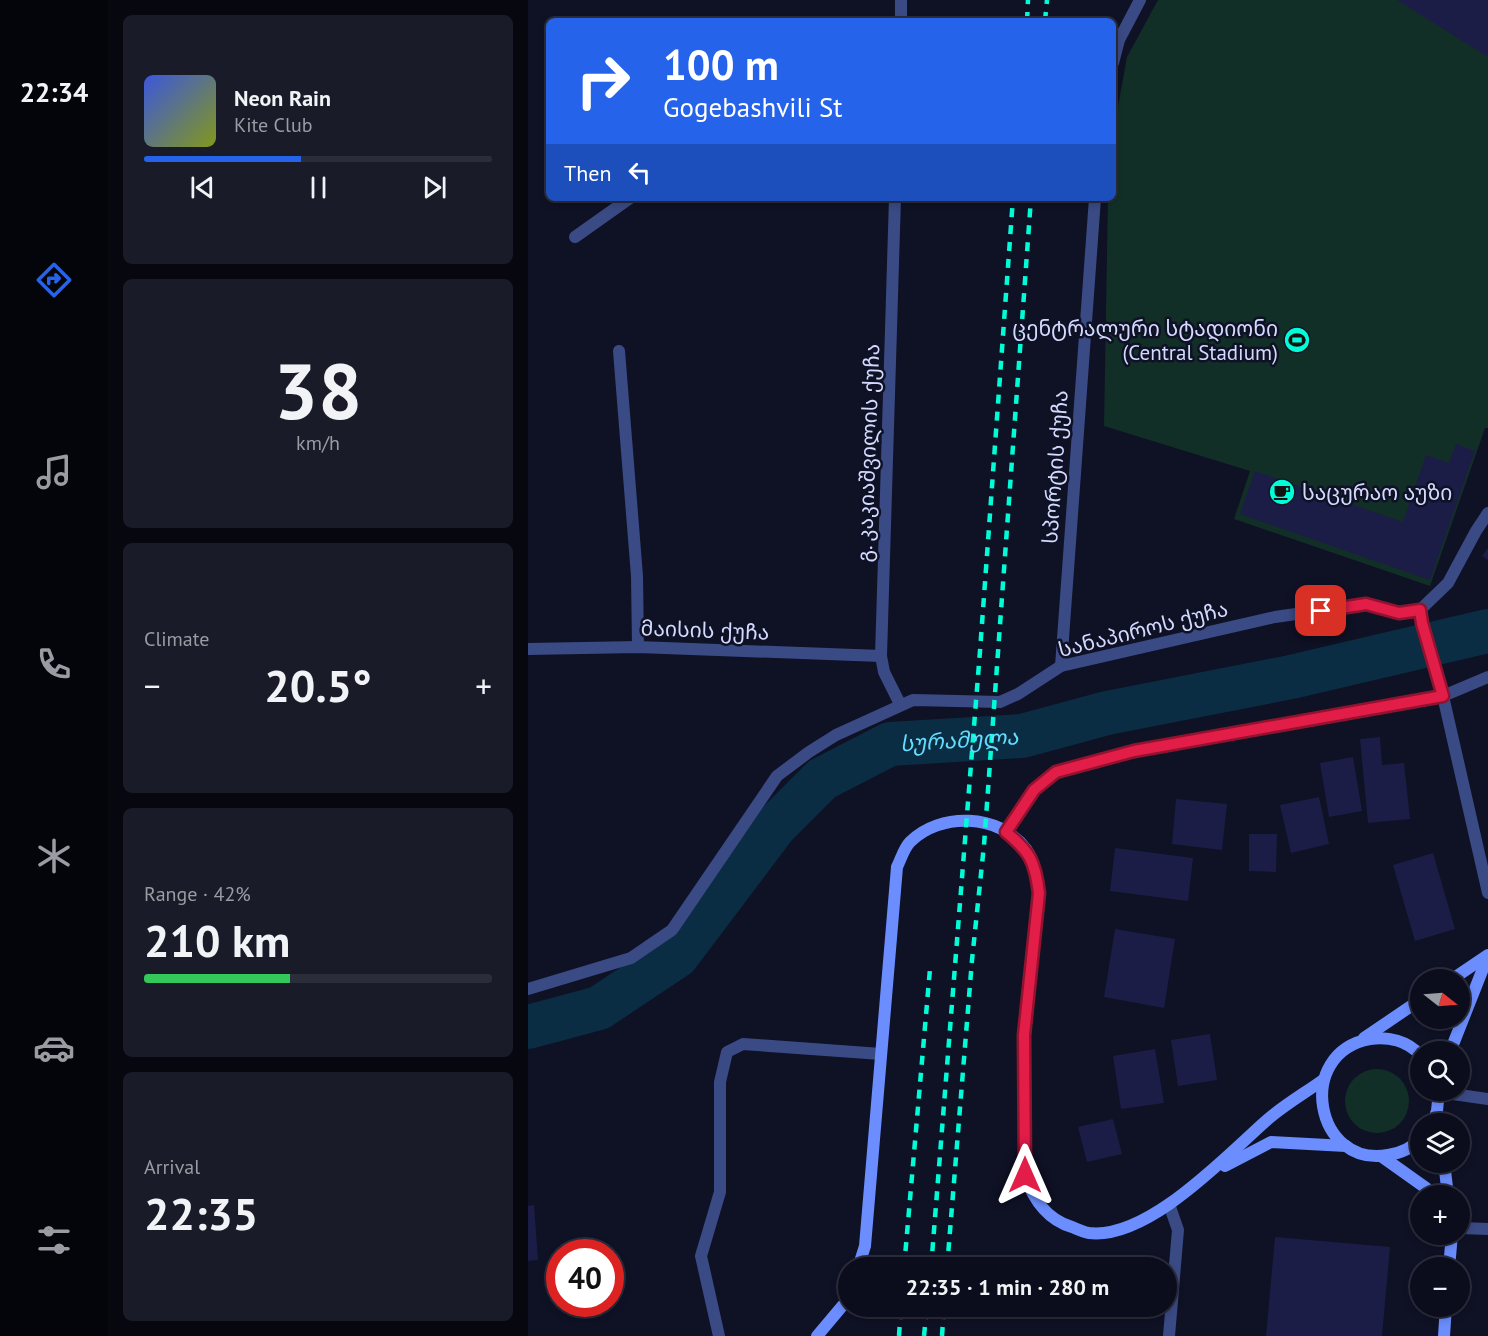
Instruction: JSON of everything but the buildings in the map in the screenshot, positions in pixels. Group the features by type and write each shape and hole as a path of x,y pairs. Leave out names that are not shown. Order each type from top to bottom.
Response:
{"street":[{"path":"898,18 901,0"},
{"path":"1116,52 1119,40 1140,0"},
{"path":"575,237 626,201"},
{"name":"გ. კაკიაშვილის ქუჩა","path":"895,201 881,656 884,672 900,704"},
{"name":"სპორტის ქუჩა","path":"1061,666 1095,201"},
{"path":"619,351 637,576 638,647"},
{"path":"1488,513 1448,583 1421,617 1442,692 1488,893"},
{"name":"სანაპიროს ქუჩა","path":"528,989 631,958 672,930 777,776 836,735 900,704 913,700 1000,702 1018,694 1061,666 1275,617 1366,604 1421,617"},
{"name":"მაისის ქუჩა","path":"528,649 638,647 881,656"},
{"path":"1006,832 1034,790 1056,772 1134,751 1442,692 1488,677"},
{"path":"862,1257 865,1246 897,867 908,843 931,827 956,820 981,822 1006,832 1025,848 1036,870 1039,893 1024,1035 1025,1175 1032,1195 1045,1212 1064,1225 1089,1233 1110,1232 1139,1222 1169,1204 1210,1173 1269,1118 1323,1080"},
{"path":"1467,969 1488,955"},
{"path":"1454,1041 1488,955"},
{"path":"1410,1007 1344,1050 1337,1057 1323,1080 1321,1098 1324,1116 1333,1133 1346,1146 1362,1154 1381,1156 1399,1153 1410,1147"},
{"path":"1360,1041 1379,1038 1399,1041 1410,1047"},
{"path":"719,1336 701,1256 720,1192 720,1082 727,1052 743,1044 881,1054"},
{"path":"1470,1096 1488,1099"},
{"path":"1210,1173 1270,1142 1346,1146"},
{"path":"1381,1156 1422,1185"},
{"path":"1169,1204 1178,1230 1169,1336"},
{"path":"1470,1228 1488,1229"},
{"path":"817,1336 838,1311"},
{"path":"1444,1336 1445,1317"}],"green space":[{"name":"ცენტრალური სტადიონი (Central Stadium)","path":"1158,0 1488,0 1488,428 1485,428 1430,586 1234,519 1250,471 1104,426 1108,201 1116,201 1116,118 1127,57"},
{"path":"1371,1069 1383,1069 1400,1078 1407,1089 1409,1101 1407,1113 1400,1124 1383,1133 1371,1133 1359,1128 1350,1119 1345,1107 1345,1095 1350,1083 1359,1074"}],"waterway":[{"name":"სურამულა","path":"528,1027 599,1008 677,956 775,826 822,779 890,744 1022,736 1107,713 1291,677 1488,631"}],"railway":[{"path":"1027,18 1028,0"},
{"path":"1045,18 1047,0"},
{"path":"932,1257 1013,201"},
{"path":"948,1257 972,960 984,845 1031,201"},
{"path":"905,1257 930,969"},
{"path":"899,1336 900,1317"},
{"path":"924,1336 926,1317"},
{"path":"942,1336 943,1317"}],"place":[{"name":"ცენტრალური სტადიონი (Central Stadium)","path":"1297,340"},
{"name":"საცურაო აუზი","path":"1282,492"}],"route":[{"path":"1025,1175 1024,1035 1039,893 1036,870 1025,848 1006,832 1034,790 1056,772 1134,751 1443,696 1420,610 1399,613 1366,604 1321,611"}]}
